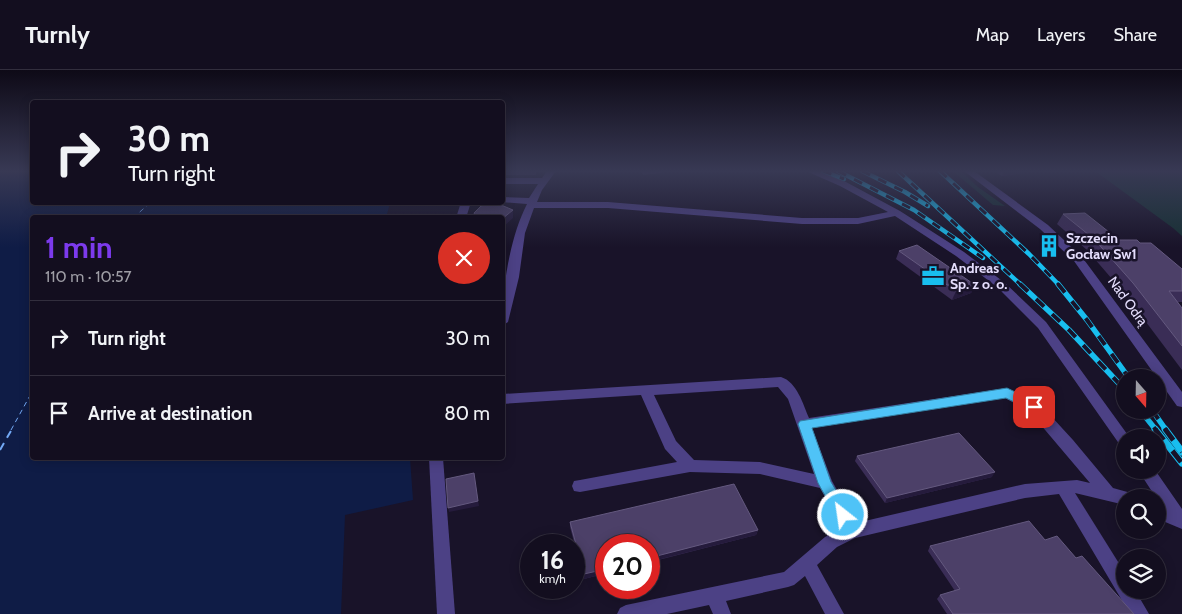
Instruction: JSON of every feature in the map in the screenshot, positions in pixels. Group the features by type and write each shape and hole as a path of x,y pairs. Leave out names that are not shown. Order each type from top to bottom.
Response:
{"street":[{"path":"505,310 513,277 520,233 536,196"},
{"path":"865,196 897,213 988,275 1024,306 1042,325 1116,429"},
{"name":"Nad Odrą","path":"1002,196 1044,227 1072,252 1182,402"},
{"path":"505,200 608,205 802,221 858,221 897,213"},
{"path":"505,400 781,382 794,397 825,483 852,531"},
{"path":"644,390 670,445 690,466"},
{"path":"804,424 1007,393 1034,407 1068,444 1107,492"},
{"path":"436,460 446,614"},
{"path":"580,486 690,466 760,468 825,483"},
{"path":"1152,479 1182,522"},
{"path":"626,614 788,579 831,542 852,531 1025,491 1077,486 1116,495"},
{"path":"1063,487 1140,614"},
{"path":"1166,515 1182,522"},
{"path":"807,563 835,614"},
{"path":"714,595 722,614"}],"green space":[{"path":"983,196 991,196 1005,206 993,205"},
{"path":"1130,196 1182,196 1182,236"}],"water":[{"path":"0,196 30,196 30,205 389,205 387,215 30,215 30,460 410,460 413,500 345,515 341,614 0,614"}],"building":[{"path":"501,205 513,210 505,217 505,215 475,215 474,213 481,206"},
{"path":"1085,213 1119,240 1137,240 1140,243 1151,243 1182,269 1182,291 1169,291 1182,308 1182,346 1133,283 1094,239 1063,214"},
{"path":"917,245 975,285 956,291 899,251"},
{"path":"959,433 995,472 887,498 857,456"},
{"path":"474,473 478,501 448,508 446,479"},
{"path":"734,484 758,530 660,555 660,534 595,534 595,572 585,574 585,534 573,534 570,522"},
{"path":"1029,521 1045,540 1057,536 1076,558 1082,556 1116,594 1116,599 1121,599 1134,614 953,614 940,595 960,589 930,546"}],"ferry route":[{"path":"136,215 148,205"},
{"path":"11,430 30,396"},
{"path":"0,450 12,429"}],"railway":[{"path":"887,196 914,210 983,258"},
{"path":"912,196 928,206"},
{"path":"925,196 1021,285"},
{"path":"967,196 1059,285"},
{"path":"1020,284 1069,330 1116,380"},
{"path":"1058,284 1122,369"},
{"path":"1147,419 1155,429"},
{"path":"1158,419 1165,429"},
{"path":"1166,430 1182,452"},
{"path":"1166,443 1182,463"}],"place":[{"name":"Szczecin Gocław Sw1","path":"1049,246"},
{"name":"Andreas Sp. z o. o.","path":"933,276"}],"route":[{"path":"843,515 825,483 804,424 1007,393 1034,407"}]}
